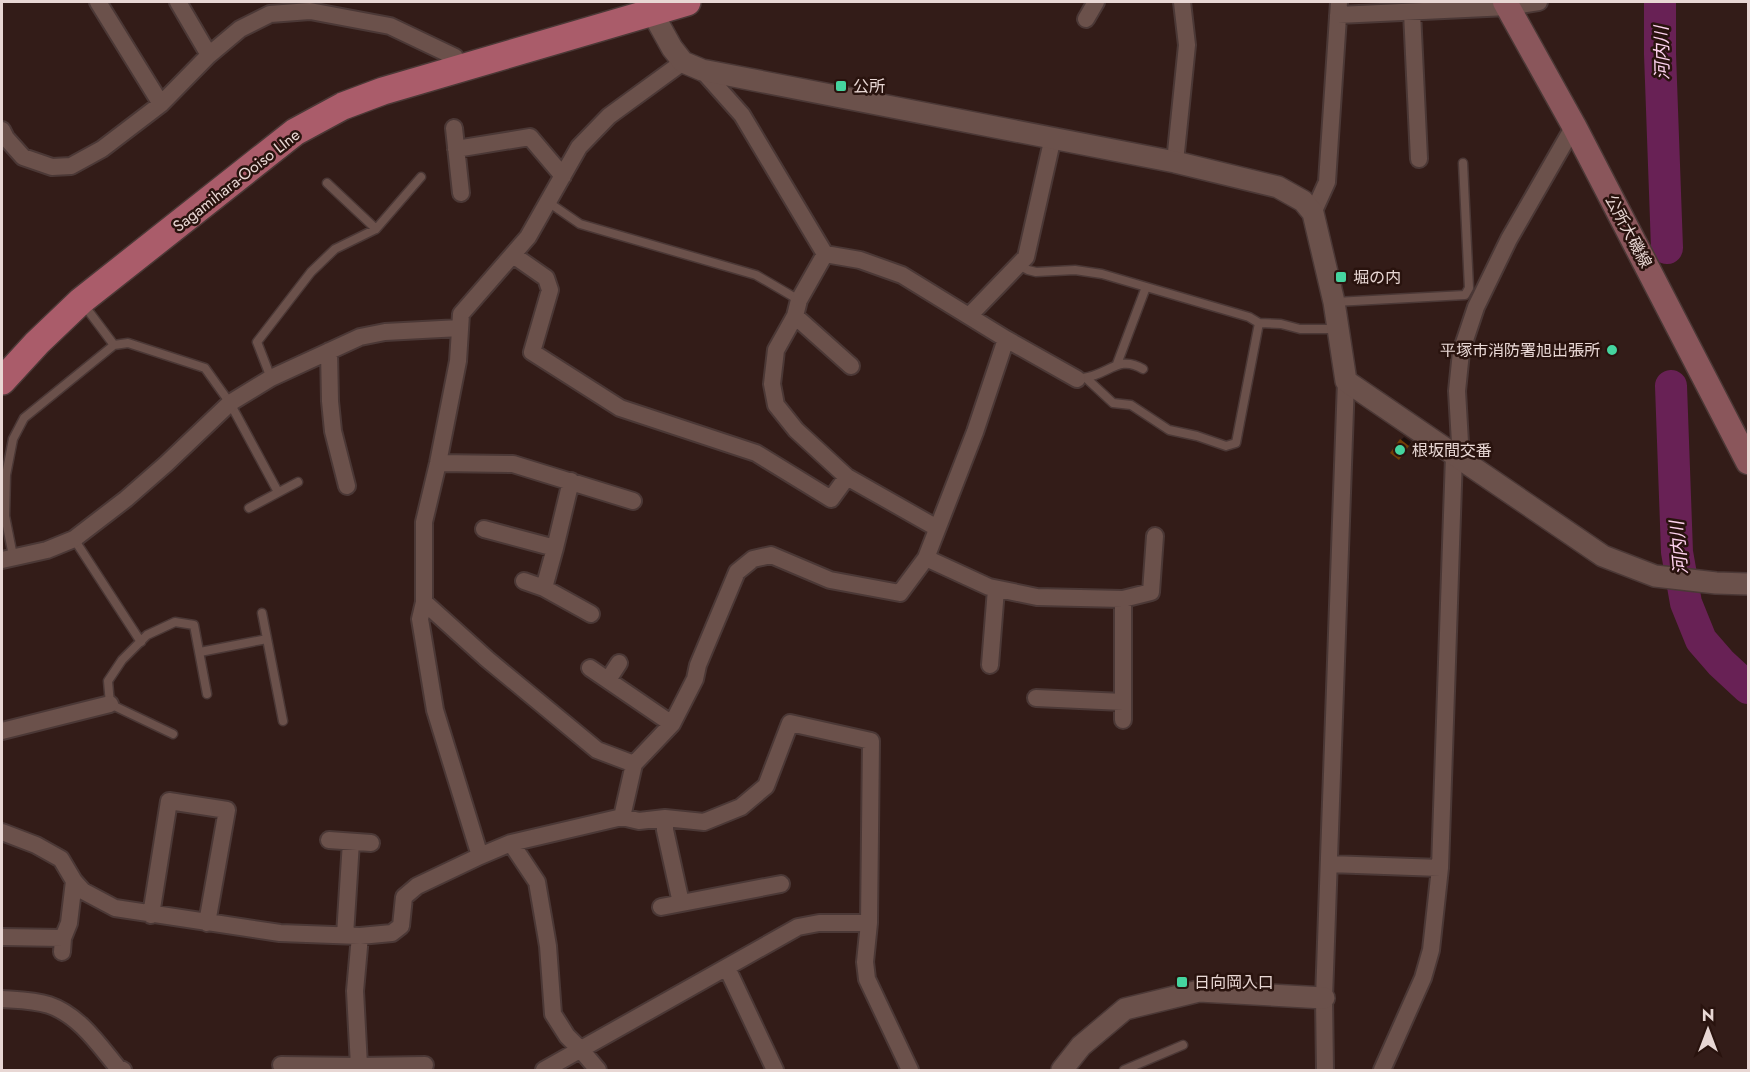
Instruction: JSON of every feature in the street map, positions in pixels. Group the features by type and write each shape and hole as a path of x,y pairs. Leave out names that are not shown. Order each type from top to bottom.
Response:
{"main road":[{"name":"Sagamihara-Ooiso LIne","path":"2,381 81,301 294,132 343,106 383,91 651,7 686,2"},
{"name":"公所大磯線","path":"1507,4 1574,126 1749,462"}],"street":[{"path":"98,2 161,104"},
{"path":"178,2 209,55"},
{"path":"1086,19 1096,2"},
{"path":"1175,162 1187,45 1182,2"},
{"path":"1313,213 1327,182 1338,8 1412,12 1539,2"},
{"path":"2,130 23,157 52,167 71,166 102,149 161,104 209,55 240,28 270,14 310,6 390,26 455,57 459,67"},
{"path":"651,7 672,48 742,115 825,254 860,260 902,275 1006,339 1082,378"},
{"path":"1412,12 1419,159"},
{"path":"480,856 435,710 420,619 424,602 424,522 458,361 461,314 528,237 579,147 609,116 693,66 1175,162 1278,186 1303,201 1313,213 1334,302 1346,381 1324,998 1325,1071"},
{"path":"1382,1071 1431,950 1440,868 1457,458 1457,391 1461,352 1476,307 1509,239 1574,126"},
{"path":"454,128 461,193"},
{"path":"456,148 530,137 563,176"},
{"path":"969,316 1026,257 1053,137"},
{"path":"825,254 776,350 772,384 776,405 796,430 847,477 938,528"},
{"path":"513,255 546,278 550,290 532,352 620,408 756,453 831,499 847,477"},
{"path":"797,308 851,366"},
{"path":"7,558 47,550 74,539 126,499 230,403 271,378 360,337 385,332 460,328"},
{"path":"622,817 634,764 672,724 695,679 698,665 737,572 753,559 771,555 830,580 900,593 926,558 975,432 1006,339"},
{"path":"329,351 333,431 347,486"},
{"path":"1346,381 1603,556 1655,576 1749,584"},
{"path":"438,462 513,464 633,501"},
{"path":"544,588 571,481"},
{"path":"484,528 555,548"},
{"path":"926,558 996,589 1037,597 1123,600 1151,592 1155,536"},
{"path":"524,581 544,588 591,614"},
{"path":"990,665 996,589"},
{"path":"1123,600 1123,720"},
{"path":"424,602 487,659 597,750 634,764"},
{"path":"608,680 619,663"},
{"path":"590,668 672,724"},
{"path":"1036,698 1123,702"},
{"path":"2,731 110,704"},
{"path":"2,832 36,844 61,859 83,891 115,908 280,933 352,935 392,933 401,926 404,897 417,886 511,843 622,817 639,821 665,818 704,822 741,807 766,786 790,723 871,741 869,923 865,962 867,980 910,1071"},
{"path":"151,915 169,801 228,810 207,923"},
{"path":"665,818 665,830 681,903"},
{"path":"329,840 371,843"},
{"path":"351,842 352,935 359,1066"},
{"path":"511,843 537,882 548,946 553,1014 567,1036 598,1071"},
{"path":"1329,864 1440,868"},
{"path":"2,937 63,945 69,922 74,881"},
{"path":"661,907 781,884"},
{"path":"544,1071 798,927 819,922 869,923"},
{"path":"727,968 775,1071"},
{"path":"1062,1071 1081,1046 1125,1009 1199,991 1324,998"},
{"path":"2,999 46,1004 68,1014 123,1071"},
{"path":"281,1065 425,1065"}],"lane":[{"path":"1334,302 1465,295 1469,288 1463,163"},
{"path":"271,378 257,342 312,272 335,249 376,229 421,177"},
{"path":"327,183 376,229"},
{"path":"548,202 580,224 756,275 797,308"},
{"path":"1018,265 1036,272 1075,270 1102,274 1249,317 1259,323 1281,324 1300,329 1338,329"},
{"path":"1082,378 1094,377 1109,370 1117,363 1146,287"},
{"path":"81,301 114,345"},
{"path":"1082,378 1113,403 1131,405 1169,429 1226,446 1236,443 1259,323"},
{"path":"7,558 6,475 13,440 24,418 114,345 128,343 205,368 230,403 278,492"},
{"path":"1117,363 1133,363 1143,369"},
{"path":"249,508 298,482"},
{"path":"74,539 141,642"},
{"path":"262,613 283,721"},
{"path":"173,734 110,704 108,681 122,660 147,635 175,622 194,625 207,694"},
{"path":"200,652 267,639"},
{"path":"1124,1071 1183,1045"}],"building":[{"name":"根坂間交番","path":"1400,439 1409,446 1399,460 1390,453"}],"waterway":[{"name":"河内川","path":"1660,2 1667,248"},
{"name":"河内川","path":"1671,386 1677,552 1686,603 1701,640 1721,663 1748,688"}],"place":[{"name":"公所","path":"841,86"},
{"name":"堀の内","path":"1341,277"},
{"name":"平塚市消防署旭出張所","path":"1612,350"},
{"name":"根坂間交番","path":"1400,450"},
{"name":"日向岡入口","path":"1182,982"}]}
